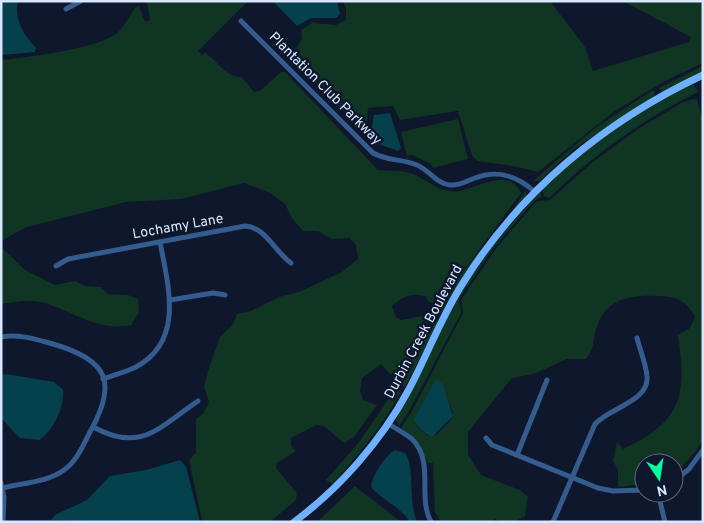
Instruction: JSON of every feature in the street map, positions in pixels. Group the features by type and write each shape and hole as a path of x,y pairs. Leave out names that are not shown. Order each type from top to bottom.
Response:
{"street":[{"path":"66,10 81,1"},
{"name":"Plantation Club Parkway","path":"241,21 373,153 387,159 416,164 448,185 459,185 482,175 500,173 517,178 535,192"},
{"name":"Durbin Creek Boulevard","path":"294,522 336,485 389,424 412,384 462,284 498,234 535,192 582,149 622,120 663,95 703,75"},
{"name":"Lochamy Lane","path":"56,266 68,259 250,227 260,231 280,256 291,263"},
{"path":"103,378 138,366 157,350 169,325 170,300 160,242"},
{"path":"170,300 212,293 225,295"},
{"path":"1,337 26,336 77,351 92,360 103,378 104,402 76,458 65,469 53,476 2,485 3,522"},
{"path":"553,522 595,424 604,414 638,396 646,386 646,373 637,338"},
{"path":"517,455 547,380"},
{"path":"93,427 116,438 138,438 151,432 198,401"},
{"path":"389,424 412,439 420,452 424,466 426,508 432,522"},
{"path":"486,438 492,445 571,478 606,490 634,490"},
{"path":"684,473 703,450"},
{"path":"660,503 665,522"}],"shaded area":[{"path":"1,1 18,1 17,15 21,27 36,48 35,52 1,55"},
{"path":"147,1 248,1 198,51 202,55 205,53 230,74 242,77 254,92 261,90 281,72 285,72 378,170 409,173 434,186 451,191 458,191 491,181 509,181 516,185 521,193 468,265 456,275 437,305 429,302 425,296 411,295 392,306 396,317 401,320 423,316 427,318 428,323 400,377 389,373 381,364 362,378 360,391 363,400 377,405 353,438 344,443 325,427 316,425 291,438 291,446 296,451 277,463 276,468 297,493 296,500 270,522 204,522 202,520 189,460 196,453 196,419 203,414 209,402 204,387 208,371 220,337 233,324 237,314 251,311 279,297 299,292 342,272 358,259 356,245 350,238 332,239 318,231 303,231 292,218 285,204 270,193 244,183 181,199 126,202 27,227 3,240 1,243 1,60 79,48 107,39 120,30 135,8 139,6 145,22 150,20"},
{"path":"273,1 337,1 340,14 336,18 311,18 297,26"},
{"path":"342,1 550,1 585,47 593,71 689,42 691,37 623,1 703,1 703,63 665,81 615,111 538,172 477,161 472,155 458,111 400,120 393,106 368,108 367,121 360,128 294,62 291,56 302,39 301,30 312,23 336,25 346,20 346,8"},
{"path":"703,66 703,73 666,91 662,92 659,88"},
{"path":"688,85 694,85 698,92 657,114 619,139 583,167 549,198 544,196 542,188 586,149 631,118"},
{"path":"653,90 655,95 652,98 574,149 539,181 533,181 595,128"},
{"path":"694,99 697,100 703,120 703,440 684,465 684,453 634,453 634,485 618,487 618,470 613,461 617,442 623,449 643,439 669,417 676,404 682,375 678,335 690,328 695,316 688,306 675,298 647,296 628,298 619,301 605,311 596,330 592,348 586,359 567,359 534,374 512,378 468,432 468,455 481,475 520,490 528,497 525,516 510,522 495,519 491,522 441,522 435,512 433,463 428,463 420,445 401,428 412,411 463,313 461,300 497,247 537,201 550,200 594,161 641,127 683,102","holes":["440,381 453,413 451,420 437,434 428,436 418,427 414,419 433,384"]},
{"path":"390,113 401,148 398,151 376,143 370,137 374,115"},
{"path":"458,119 468,159 433,168 431,164 412,155 407,156 401,132"},
{"path":"526,190 526,198 442,314 435,312 458,275 468,266"},
{"path":"541,190 541,197 534,201 494,247 460,297 460,315 399,426 396,421 400,410 462,289 492,246"},
{"path":"1,247 25,270 55,285 75,281 86,286 101,287 108,294 128,295 138,299 139,312 131,325 108,326 87,320 45,303 23,301 1,304"},
{"path":"433,315 437,318 437,324 405,387 398,384"},
{"path":"6,374 54,382 63,390 62,403 57,418 49,431 39,440 20,438 1,418 1,375"},
{"path":"437,380 442,383 453,416 432,437 422,430 414,419"},
{"path":"396,388 401,392 369,440 332,484 326,480 360,441"},
{"path":"395,450 405,453 408,459 414,514 417,522 410,522 401,511 371,486 380,466 387,456"},
{"path":"180,460 186,467 200,522 51,520 55,515 87,500 110,476 146,470"},
{"path":"355,486 401,522 317,522"}],"waterway":[{"path":"547,193 581,163 617,136 655,111 695,89"}]}
